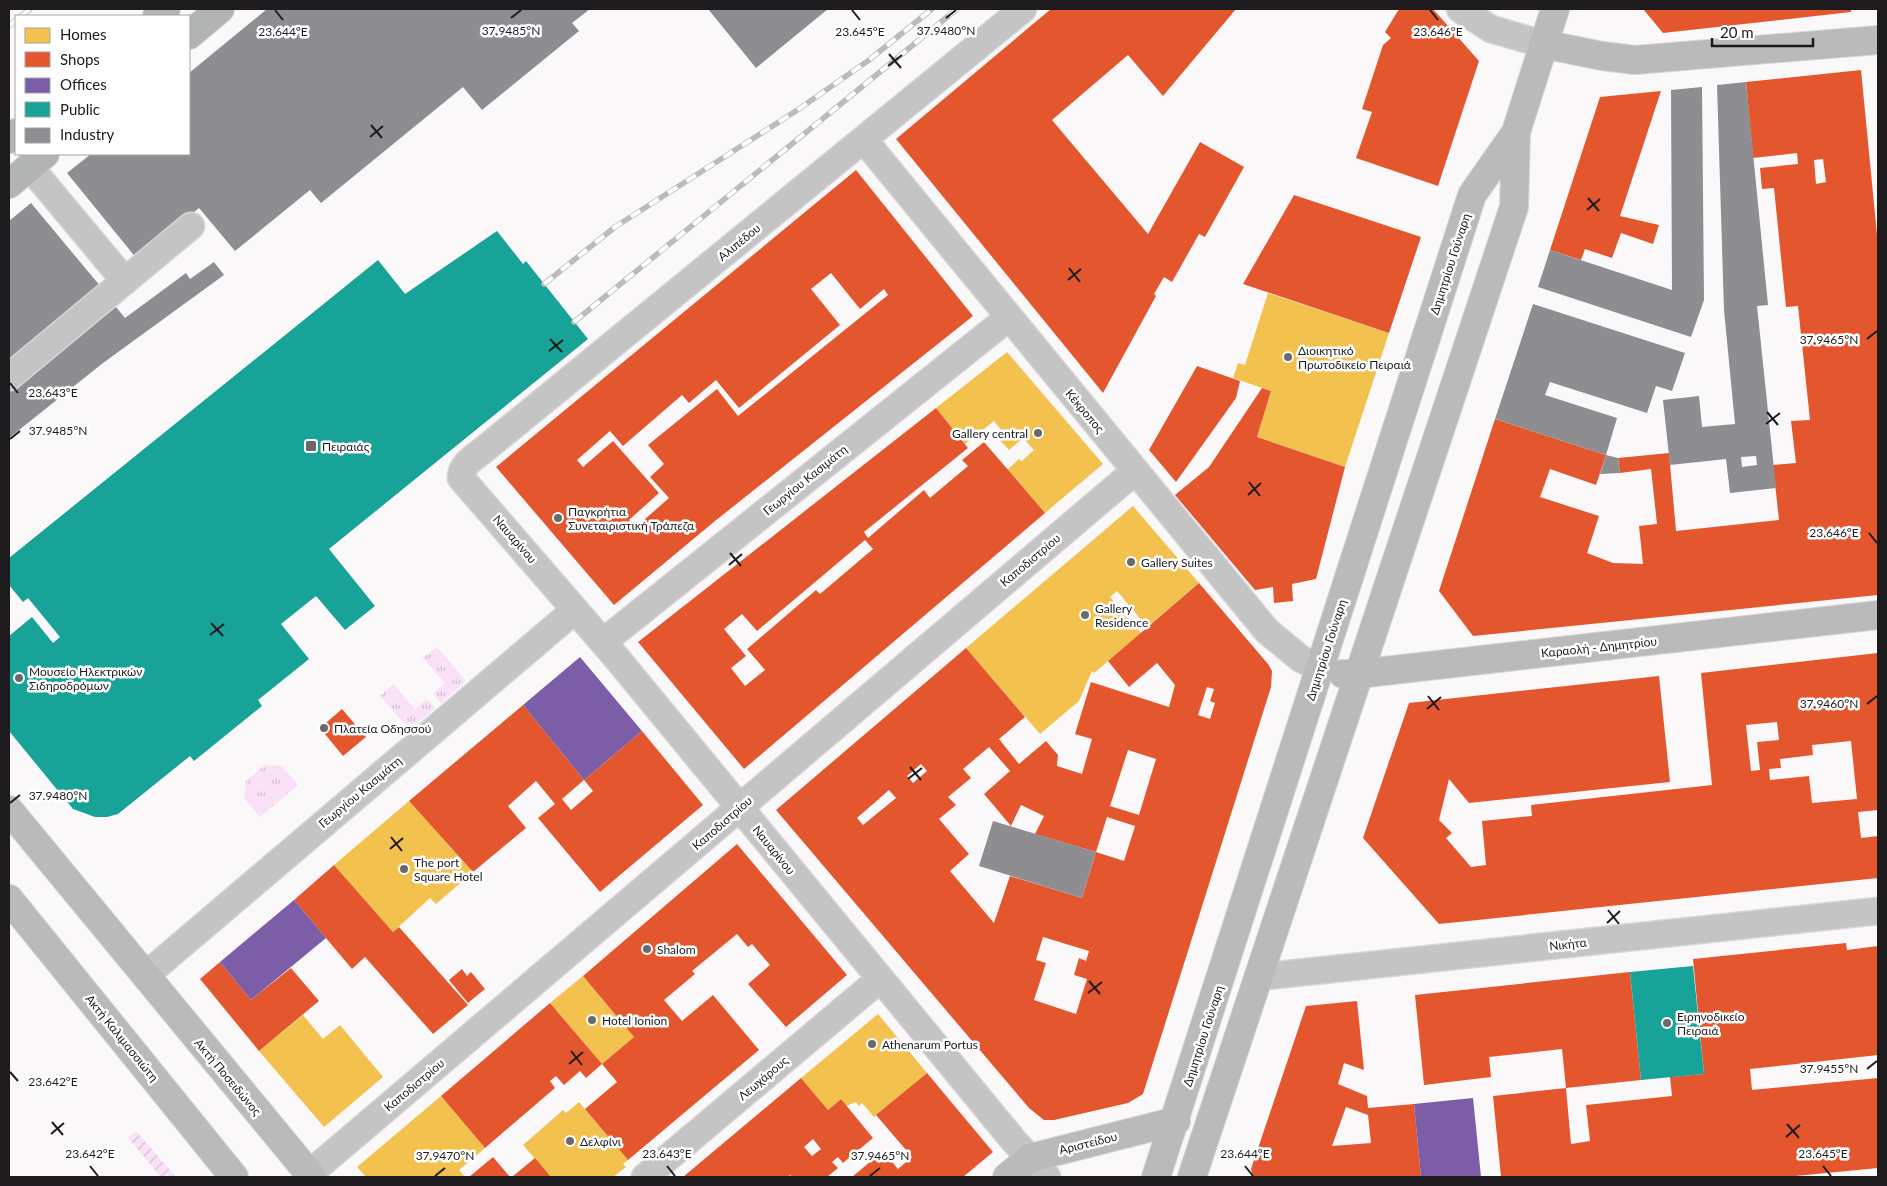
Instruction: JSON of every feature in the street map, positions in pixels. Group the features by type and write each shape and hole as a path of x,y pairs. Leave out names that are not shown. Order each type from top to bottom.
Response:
{"main road":[{"path":"190,34 220,9"},
{"name":"Δημητρίου Γούναρη","path":"1192,1177 1514,207 1516,132 1555,9"},
{"path":"1543,44 1602,56 1635,60 1878,40"},
{"name":"Δημητρίου Γούναρη","path":"1156,1177 1176,1121 1472,195 1516,132"},
{"path":"9,184 37,160"},
{"name":"Καραολή - Δημητρίου","path":"1320,668 1337,674 1358,674 1878,615"},
{"path":"9,810 146,975"},
{"name":"Ακτή Καλιμασσιώτη","path":"9,899 234,1177"},
{"name":"Ακτή Ποσειδώνος","path":"146,975 207,1052 311,1176"},
{"name":"Αριστείδου","path":"1007,1177 1039,1168 1176,1121"}],"street":[{"name":"Αλιπέδου","path":"462,478 464,466 1023,9"},
{"path":"1460,9 1491,29 1543,44"},
{"name":"Κέκροπος","path":"864,140 1267,632 1301,659 1320,668"},
{"path":"37,160 125,281"},
{"path":"9,377 191,226"},
{"name":"Γεωργίου Κασιμάτη","path":"602,642 1008,318"},
{"name":"Καποδιστρίου","path":"311,1176 1135,471"},
{"name":"Ναυαρίνου","path":"462,478 602,642 880,979 1039,1168"},
{"name":"Γεωργίου Κασιμάτη","path":"146,975 575,610"},
{"name":"Νικήτα","path":"1258,978 1878,911"},
{"name":"Λεωχάρους","path":"645,1177 880,979"}],"green space":[{"path":"437,647 466,681 441,703 433,694 445,683 423,658"},
{"path":"393,684 415,709 427,699 435,708 410,730 380,696"},
{"path":"265,765 282,766 298,785 260,817 244,798 246,781"},
{"path":"136,1131 176,1177 161,1177 128,1138"}],"building: Homes":[{"path":"1268,293 1389,333 1345,467 1257,437 1271,391 1233,378 1238,363 1245,365"},
{"name":"Gallery central","path":"1007,352 1103,464 1045,513 1007,470 1019,459 1022,461 1034,450 1023,438 1009,450 996,436 1002,431 994,421 965,444 936,408"},
{"path":"1133,506 1199,583 1147,627 1117,591 1110,597 1141,633 1094,673 1092,671 1079,701 1040,734 966,648"},
{"name":"The port Square Hotel","path":"409,801 473,872 436,904 430,898 393,932 334,865"},
{"name":"Hotel Ionion","path":"583,976 634,1037 602,1064 550,1003"},
{"name":"Athenarum Portus","path":"878,1014 927,1073 874,1117 862,1103 859,1106 856,1102 846,1106 841,1099 828,1110 801,1078"},
{"path":"303,1015 323,1039 340,1025 383,1077 324,1127 259,1051"},
{"path":"441,1096 485,1148 459,1170 465,1177 366,1177 357,1167"},
{"name":"Δελφίνι","path":"579,1102 628,1160 623,1164 626,1167 613,1177 551,1177 523,1145 563,1110 566,1113"}],"building: Shops":[{"path":"1051,9 1236,9 1163,96 1128,55 1052,120 1148,234 1200,142 1244,167 1205,237 1199,234 1172,282 1164,277 1154,294 1156,296 1103,393 896,139"},
{"path":"1399,9 1433,9 1479,61 1438,186 1356,158 1372,112 1362,109 1383,45 1391,38 1385,32"},
{"path":"1643,9 1851,9 1851,12 1663,33"},
{"path":"1861,70 1878,245 1878,595 1473,636 1439,591 1495,419 1606,455 1596,485 1550,469 1540,497 1599,516 1587,553 1613,563 1643,564 1639,526 1657,524 1651,469 1620,473 1618,458 1669,453 1676,531 1779,520 1773,465 1796,463 1791,421 1810,420 1798,306 1786,307 1774,188 1762,189 1760,168 1798,164 1797,153 1753,158 1746,82","holes":["1823,159 1826,182 1816,184 1814,160"]},
{"path":"1661,91 1620,216 1659,225 1653,244 1621,233 1612,258 1585,249 1581,260 1550,250 1600,97"},
{"path":"856,170 973,316 715,521 614,605 496,467","holes":["831,273 860,309 884,289 888,295 738,416 717,389 648,445 664,464 650,477 669,498 636,527 629,520 659,493 613,441 583,467 577,460 610,431 623,446 682,395 689,403 716,380 739,408 840,325 811,289"]},
{"path":"1294,195 1421,237 1389,333 1243,284"},
{"path":"1197,366 1240,381 1236,398 1176,482 1149,450"},
{"path":"1262,388 1271,391 1257,437 1345,467 1316,579 1292,584 1293,601 1274,603 1273,587 1255,590 1175,495 1209,467"},
{"path":"936,408 968,448 864,532 868,538 924,490 930,498 968,466 962,460 984,442 1045,513 744,769 638,642","holes":["865,540 873,549 820,594 816,590 747,649 765,670 745,686 731,668 746,656 724,629 742,614 757,631"]},
{"path":"1199,583 1268,664 1272,671 1271,687 1143,1094 1128,1103 1054,1120 1044,1120 1029,1108 776,810 966,648 1025,717 999,739 1019,764 1046,741 1058,755 1057,766 1082,774 1092,739 1075,734 1091,682 1169,707 1175,685 1157,663 1129,687 1108,661","holes":["1207,687 1214,689 1210,701 1215,703 1210,719 1198,715","989,747 1010,771 984,794 1011,826 1021,805 1044,816 1035,834 1096,852 1082,898 1010,876 994,923 950,871 969,854 939,819 956,805 948,797 971,778 963,769","1128,750 1156,759 1139,815 1110,806","921,764 927,771 913,783 907,776","889,790 896,798 863,825 857,818","1107,817 1135,826 1124,861 1096,852","1043,937 1089,951 1086,961 1079,958 1074,975 1087,979 1076,1014 1034,1000 1046,963 1036,960"]},
{"path":"1878,653 1878,810 1858,812 1861,838 1878,836 1878,878 1439,924 1363,838 1409,703 1659,676 1670,782 1469,803 1449,779 1439,820 1452,833 1446,838 1471,867 1486,865 1482,821 1532,816 1531,805 1712,785 1701,673","holes":["1777,722 1779,740 1757,742 1760,770 1751,771 1746,725","1851,741 1857,799 1812,803 1809,776 1770,780 1769,769 1781,768 1780,759 1813,755 1812,745"]},
{"path":"134,670 142,681 126,694 117,683"},
{"path":"523,705 584,780 642,731 703,805 600,892 538,818 555,804 536,781 508,806 526,828 473,872 409,801","holes":["584,780 593,791 571,810 562,799"]},
{"path":"342,709 366,737 343,756 320,728"},
{"path":"737,844 847,975 786,1027 748,984 770,965 752,944 748,947 737,934 692,971 695,974 664,1000 682,1021 713,995 759,1050 628,1160 585,1109 617,1082 602,1064 634,1037 583,976"},
{"path":"334,865 393,932 399,927 468,1005 433,1034 365,957 352,969 294,900"},
{"path":"1846,943 1847,950 1878,946 1878,1055 1750,1069 1752,1090 1878,1078 1878,1168 1785,1177 1501,1177 1493,1096 1566,1088 1571,1144 1590,1141 1586,1105 1672,1096 1670,1077 1704,1074 1693,959"},
{"path":"220,962 251,1000 291,968 319,1001 259,1051 200,979"},
{"path":"462,969 467,976 471,972 485,989 468,1003 449,980"},
{"path":"1630,972 1641,1080 1566,1088 1562,1049 1489,1057 1491,1077 1424,1085 1415,995"},
{"path":"1357,1001 1364,1070 1344,1063 1338,1084 1367,1096 1368,1108 1414,1104 1421,1177 1253,1177 1251,1169 1306,1006","holes":["1346,1107 1368,1115 1371,1143 1332,1146"]},
{"path":"550,1003 602,1064 586,1078 580,1071 564,1085 556,1076 550,1081 555,1088 485,1148 441,1096"},
{"path":"927,1073 993,1152 963,1177 852,1177 883,1151 898,1169 912,1157 876,1115"},
{"path":"801,1078 828,1110 841,1099 873,1138 843,1163 838,1157 832,1162 838,1168 827,1177 792,1177 790,1175 787,1177 683,1177","holes":["813,1139 821,1149 812,1156 804,1147"]},
{"path":"493,1157 510,1177 469,1177"},
{"path":"535,1158 551,1177 512,1177"}],"building: Offices":[{"path":"580,657 642,731 584,780 523,705"},
{"path":"294,900 326,938 251,1000 220,962"},
{"path":"1473,1098 1481,1177 1421,1177 1414,1104"}],"building: Public":[{"path":"497,231 523,264 526,261 588,339 329,549 375,606 345,630 316,596 281,624 309,659 258,700 262,706 194,761 190,756 118,814 107,817 95,817 73,809 9,731 9,636 32,617 53,643 60,637 28,598 23,602 9,585 9,558 378,260 405,294"},
{"name":"Ειρηνοδικείο Πειραιά","path":"1693,966 1704,1074 1641,1080 1630,972"}],"building: Industry":[{"path":"267,9 590,9 572,23 579,31 482,110 463,87 321,203 310,190 235,251 199,208 137,259 67,173 90,155 190,155 190,72"},
{"path":"708,9 828,9 756,68"},
{"path":"1746,82 1768,305 1757,306 1776,488 1730,493 1726,459 1670,465 1663,400 1699,396 1702,427 1735,424 1724,310 1717,85","holes":["1756,456 1757,465 1742,467 1741,457"]},
{"path":"1702,87 1704,300 1691,337 1538,287 1550,250 1672,290 1671,90"},
{"path":"31,203 101,287 9,363 9,221"},
{"path":"214,262 224,275 103,363 9,438 9,391 79,333 116,307 125,318 186,273 190,279"},
{"path":"1533,304 1685,353 1672,391 1656,386 1647,413 1550,382 1545,395 1617,418 1606,455 1495,419"},
{"path":"1606,455 1618,458 1620,473 1600,474"},
{"path":"993,821 1096,852 1082,898 979,866"}],"railway":[{"path":"22,15 30,9"},
{"path":"544,284 615,227 799,109 869,60 932,9"},
{"path":"574,322 957,9"},
{"path":"9,26 15,21"}],"place":[{"name":"Διοικητικό Πρωτοδικείο Πειραιά","path":"1288,357"},
{"name":"Gallery central","path":"1038,433"},
{"name":"Πειραιάς","path":"311,446"},
{"name":"Παγκρήτια Συνεταιριστική Τράπεζα","path":"558,518"},
{"name":"Gallery Suites","path":"1131,562"},
{"name":"Gallery Residence","path":"1085,615"},
{"name":"Μουσείο Ηλεκτρικών Σιδηροδρόμων","path":"19,678"},
{"name":"Πλατεία Οδησσού","path":"324,728"},
{"name":"The port Square Hotel","path":"404,869"},
{"name":"Shalom","path":"647,949"},
{"name":"Hotel Ionion","path":"592,1020"},
{"name":"Ειρηνοδικείο Πειραιά","path":"1667,1023"},
{"name":"Athenarum Portus","path":"872,1044"},
{"name":"Δελφίνι","path":"570,1141"}]}
